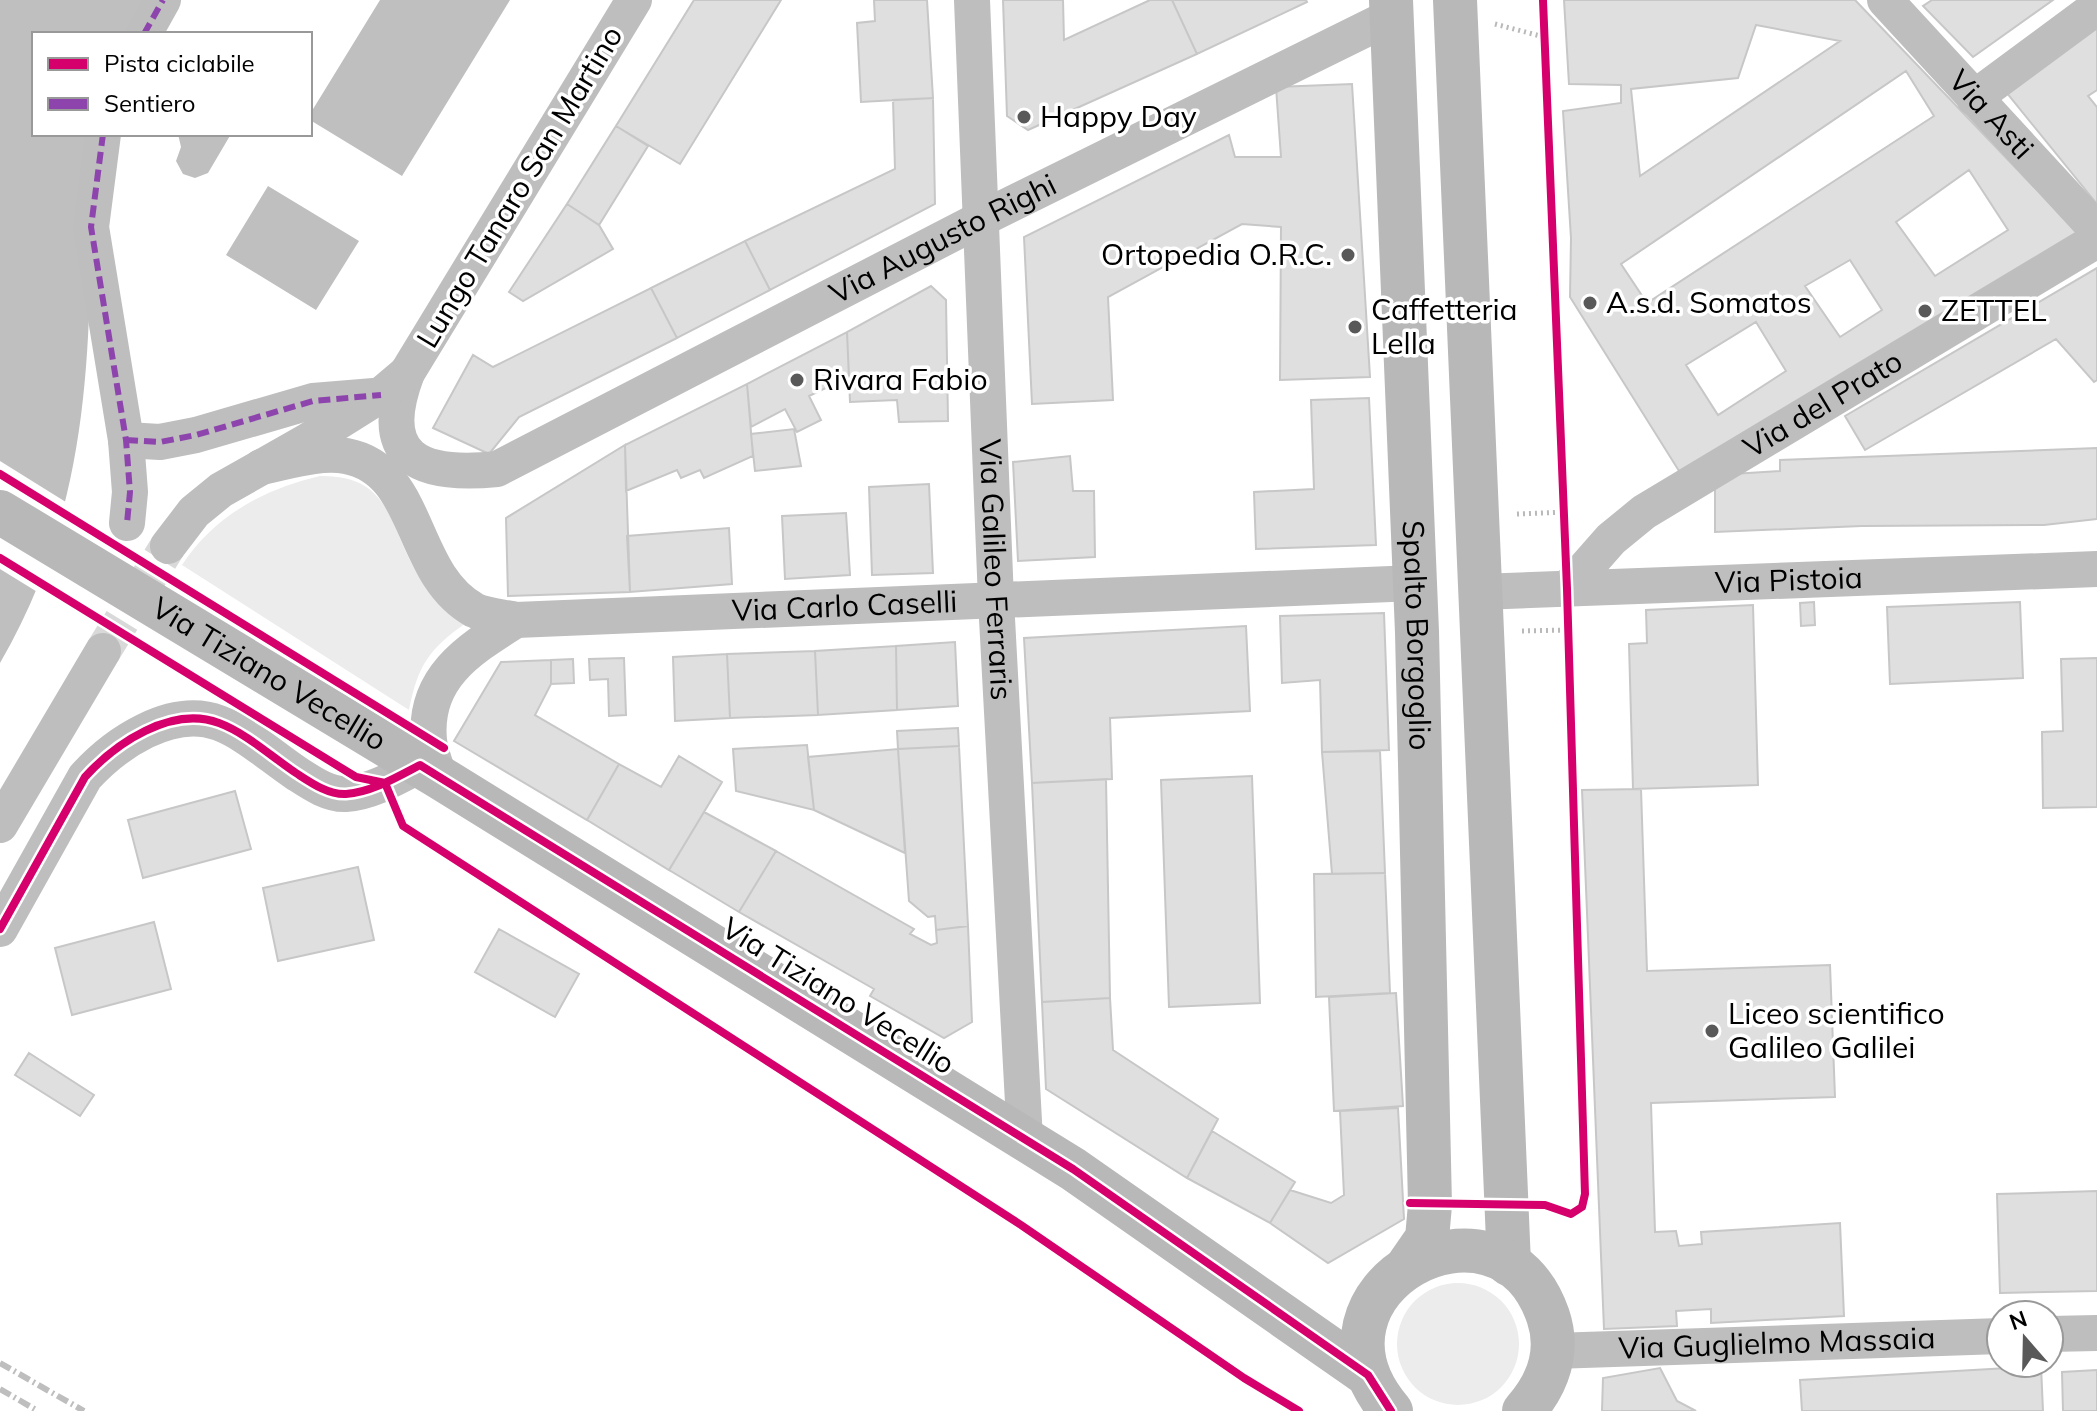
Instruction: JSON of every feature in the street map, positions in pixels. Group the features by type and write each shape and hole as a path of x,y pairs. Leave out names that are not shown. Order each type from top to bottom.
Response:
{"main road":[{"name":"Spalto Borgoglio","path":"1391,1411 1368,1375 1365,1333 1378,1294 1409,1264 1427,1238 1430,1225 1415,583 1392,8"},
{"path":"1473,11 1479,592 1509,1264"},
{"name":"Via Tiziano Vecellio","path":"0,512 429,771 1025,1140 1227,1274"},
{"name":"Spalto Borgoglio","path":"1409,1264 1433,1253 1459,1250 1485,1253 1509,1264 1529,1281 1543,1302 1552,1326 1553,1351 1536,1406"},
{"path":"1227,1274 1321,1313 1344,1312 1378,1294"},
{"path":"1227,1274 1368,1375"}],"street":[{"path":"145,32 163,0"},
{"name":"Lungo Tanaro San Martino","path":"394,384 634,0"},
{"name":"Via Galileo Ferraris","path":"972,0 996,600 1025,1140"},
{"name":"Via Asti","path":"1885,0 2097,230"},
{"path":"1974,98 2097,7"},
{"name":"Via Augusto Righi","path":"394,384 396,429 403,448 417,462 435,469 464,472 497,469 1392,8"},
{"path":"103,136 91,227 100,299 126,440 130,492 127,523"},
{"name":"Via del Prato","path":"1567,589 1611,539 1644,512 2097,240"},
{"path":"126,440 160,442 196,435 313,401 394,384"},
{"path":"168,546 194,512 221,490 394,384"},
{"path":"261,467 317,457 344,456 365,462 399,492 425,556 443,583 475,611 516,620"},
{"name":"Via Pistoia","path":"1479,592 2097,569"},
{"name":"Via Carlo Caselli","path":"516,620 1415,583"},
{"path":"0,929 85,777 104,756 161,724 191,719 219,723 319,788 344,794 429,771 435,691 464,652 516,620"},
{"path":"0,825 103,651"},
{"path":"2065,1334 2097,1333"},
{"name":"Via Guglielmo Massaia","path":"1553,1351 1985,1337"}],"path":[{"path":"1473,11 1544,37"},
{"path":"1544,25 1545,53"},
{"path":"1564,497 1565,528"},
{"path":"1503,514 1564,512"},
{"path":"1567,589 1569,646"},
{"path":"1514,631 1569,630"}],"shaded area":[{"path":"0,0 148,0 132,32 32,32 32,136 91,136 88,340 72,471 56,535 32,599 0,663"},
{"path":"380,0 510,0 402,176 312,121 312,111"},
{"path":"178,136 230,136 208,173 195,178 183,174 176,161 181,147"},
{"path":"268,186 359,241 316,310 226,255"},
{"path":"320,476 360,483 373,492 391,518 419,576 437,598 466,623 427,659 416,681 409,710 182,565 209,532 242,507 279,488"},
{"path":"1458,1283 1481,1288 1501,1301 1514,1321 1519,1344 1514,1367 1501,1387 1481,1400 1458,1405 1435,1400 1415,1387 1402,1367 1397,1344 1402,1321 1415,1301 1435,1288"}],"pier":[{"path":"0,461 69,504 39,593 0,569"}],"building":[{"path":"694,0 781,0 680,164 616,126"},
{"path":"874,0 927,0 933,98 861,102 857,23 875,21"},
{"path":"1003,0 1063,0 1064,40 1150,0 1172,0 1197,54 1028,130 1007,116"},
{"path":"1172,0 1306,0 1307,2 1197,54"},
{"path":"1564,0 1855,0 2080,235 1679,471 1570,297 1571,238 1563,111 1621,103 1621,85 1569,84","holes":["1756,25 1840,41 1640,176 1631,89 1738,78","1906,71 1934,116 1647,303 1621,264","1969,170 2008,230 1935,276 1896,222","1850,260 1882,310 1840,337 1805,286","1756,322 1786,371 1718,415 1686,365"]},
{"path":"1932,0 2053,0 1973,57 1923,6"},
{"path":"2097,26 2097,90 2088,96 2097,107 2097,204 2006,92"},
{"path":"1352,84 1370,377 1280,380 1281,227 1242,224 1108,297 1113,400 1032,404 1024,237 1229,135 1235,157 1281,157 1276,87"},
{"path":"933,98 935,204 770,290 745,241 895,169 893,100"},
{"path":"616,126 648,146 599,225 567,204"},
{"path":"567,204 599,225 613,249 523,301 509,292"},
{"path":"745,241 770,290 677,338 651,288"},
{"path":"2097,268 2097,380 2094,382 2056,339 1865,450 1845,416"},
{"path":"931,286 946,300 948,421 899,422 897,400 850,402 847,332"},
{"path":"651,288 677,338 519,417 489,454 433,428 473,355 493,367"},
{"path":"847,332 849,377 809,396 821,420 797,432 785,409 751,427 747,384"},
{"path":"747,384 753,456 704,478 700,470 681,478 677,470 626,491 625,445"},
{"path":"1369,398 1376,545 1256,549 1254,492 1314,489 1311,400"},
{"path":"794,429 801,466 755,471 751,434"},
{"path":"625,445 630,592 508,596 506,518"},
{"path":"2097,448 2097,519 2044,525 1862,526 1715,532 1715,485 1732,474 1780,471 1780,460"},
{"path":"1070,456 1073,491 1094,491 1095,557 1018,561 1013,462"},
{"path":"929,484 933,573 872,575 869,487"},
{"path":"846,513 850,575 785,579 782,516"},
{"path":"729,528 732,584 630,592 627,536"},
{"path":"1814,602 1815,625 1801,626 1800,603"},
{"path":"2020,602 2023,678 1890,684 1887,607"},
{"path":"1753,605 1758,785 1633,789 1629,644 1647,643 1646,610"},
{"path":"1384,613 1389,750 1322,752 1320,680 1282,683 1280,616"},
{"path":"1246,626 1250,711 1110,718 1112,779 1032,783 1024,638"},
{"path":"955,642 958,706 897,710 896,646"},
{"path":"896,646 897,710 818,715 815,651"},
{"path":"815,651 818,715 730,718 727,654"},
{"path":"727,654 730,718 675,721 673,657"},
{"path":"624,658 626,715 609,716 608,679 590,680 589,659"},
{"path":"2097,658 2097,807 2043,808 2042,732 2063,731 2061,659"},
{"path":"573,659 574,683 551,684 551,660"},
{"path":"551,660 551,684 535,715 619,764 587,820 454,741 501,662"},
{"path":"958,728 959,746 898,749 897,731"},
{"path":"807,745 814,810 736,791 733,749"},
{"path":"959,746 968,926 936,930 935,916 928,917 909,901 898,749"},
{"path":"898,749 905,853 814,810 808,757"},
{"path":"1380,751 1385,873 1332,874 1322,752"},
{"path":"679,756 722,782 669,870 587,820 619,764 661,787"},
{"path":"1252,776 1260,1003 1169,1007 1161,780"},
{"path":"1106,779 1110,998 1042,1002 1032,783"},
{"path":"1641,789 1647,971 1830,965 1835,1097 1651,1103 1655,1232 1676,1231 1679,1246 1702,1244 1701,1232 1840,1223 1844,1316 1711,1323 1711,1309 1676,1311 1677,1326 1604,1329 1582,790"},
{"path":"235,791 251,849 143,878 128,820"},
{"path":"704,812 776,851 739,912 669,870"},
{"path":"776,851 914,929 910,934 931,945 937,943 936,930 968,926 972,1022 944,1038 870,996 874,989 739,912"},
{"path":"358,867 374,940 278,961 263,888"},
{"path":"1385,873 1390,993 1316,997 1314,874"},
{"path":"154,922 171,989 72,1015 55,948"},
{"path":"499,929 579,974 555,1017 475,972"},
{"path":"1396,993 1403,1106 1334,1111 1329,997"},
{"path":"1110,998 1113,1050 1218,1119 1187,1178 1046,1089 1042,1002"},
{"path":"29,1053 94,1095 80,1116 15,1075"},
{"path":"1398,1108 1404,1219 1328,1263 1270,1223 1290,1190 1331,1203 1344,1195 1340,1111"},
{"path":"1212,1131 1295,1182 1270,1223 1187,1178"},
{"path":"2097,1191 2097,1291 2000,1293 1997,1194"},
{"path":"1660,1368 1677,1401 1696,1411 1602,1411 1603,1378"},
{"path":"1985,1369 1985,1379 2042,1379 2043,1411 1802,1411 1800,1380"},
{"path":"2097,1370 2097,1411 2063,1411 2062,1379 2065,1379 2065,1372"}],"tunnel":[{"path":"103,651 168,546"}],"railway":[{"path":"0,1363 84,1411"},
{"path":"0,1389 38,1411"}],"marked path":[{"path":"145,32 163,0"},
{"path":"103,136 91,227 126,440 130,492 127,523"},
{"path":"126,440 160,442 196,435 313,401 381,395"}],"cycle path":[{"path":"1410,1203 1545,1205 1571,1214 1582,1207 1585,1194 1567,589 1543,0"},
{"path":"0,474 444,748"},
{"path":"0,558 356,777 385,783 403,826 1021,1225 1244,1378 1299,1411"},
{"path":"0,929 85,777 112,752 163,723 201,719 229,727 313,784 339,794 375,787 420,765 1073,1169 1368,1375 1391,1411"}],"place":[{"name":"Happy Day","path":"1024,117"},
{"name":"Ortopedia O.R.C.","path":"1348,255"},
{"name":"A.s.d. Somatos","path":"1590,303"},
{"name":"ZETTEL","path":"1925,311"},
{"name":"Caffetteria Lella","path":"1355,327"},
{"name":"Rivara Fabio","path":"797,380"},
{"name":"Liceo scientifico Galileo Galilei","path":"1712,1031"}]}
